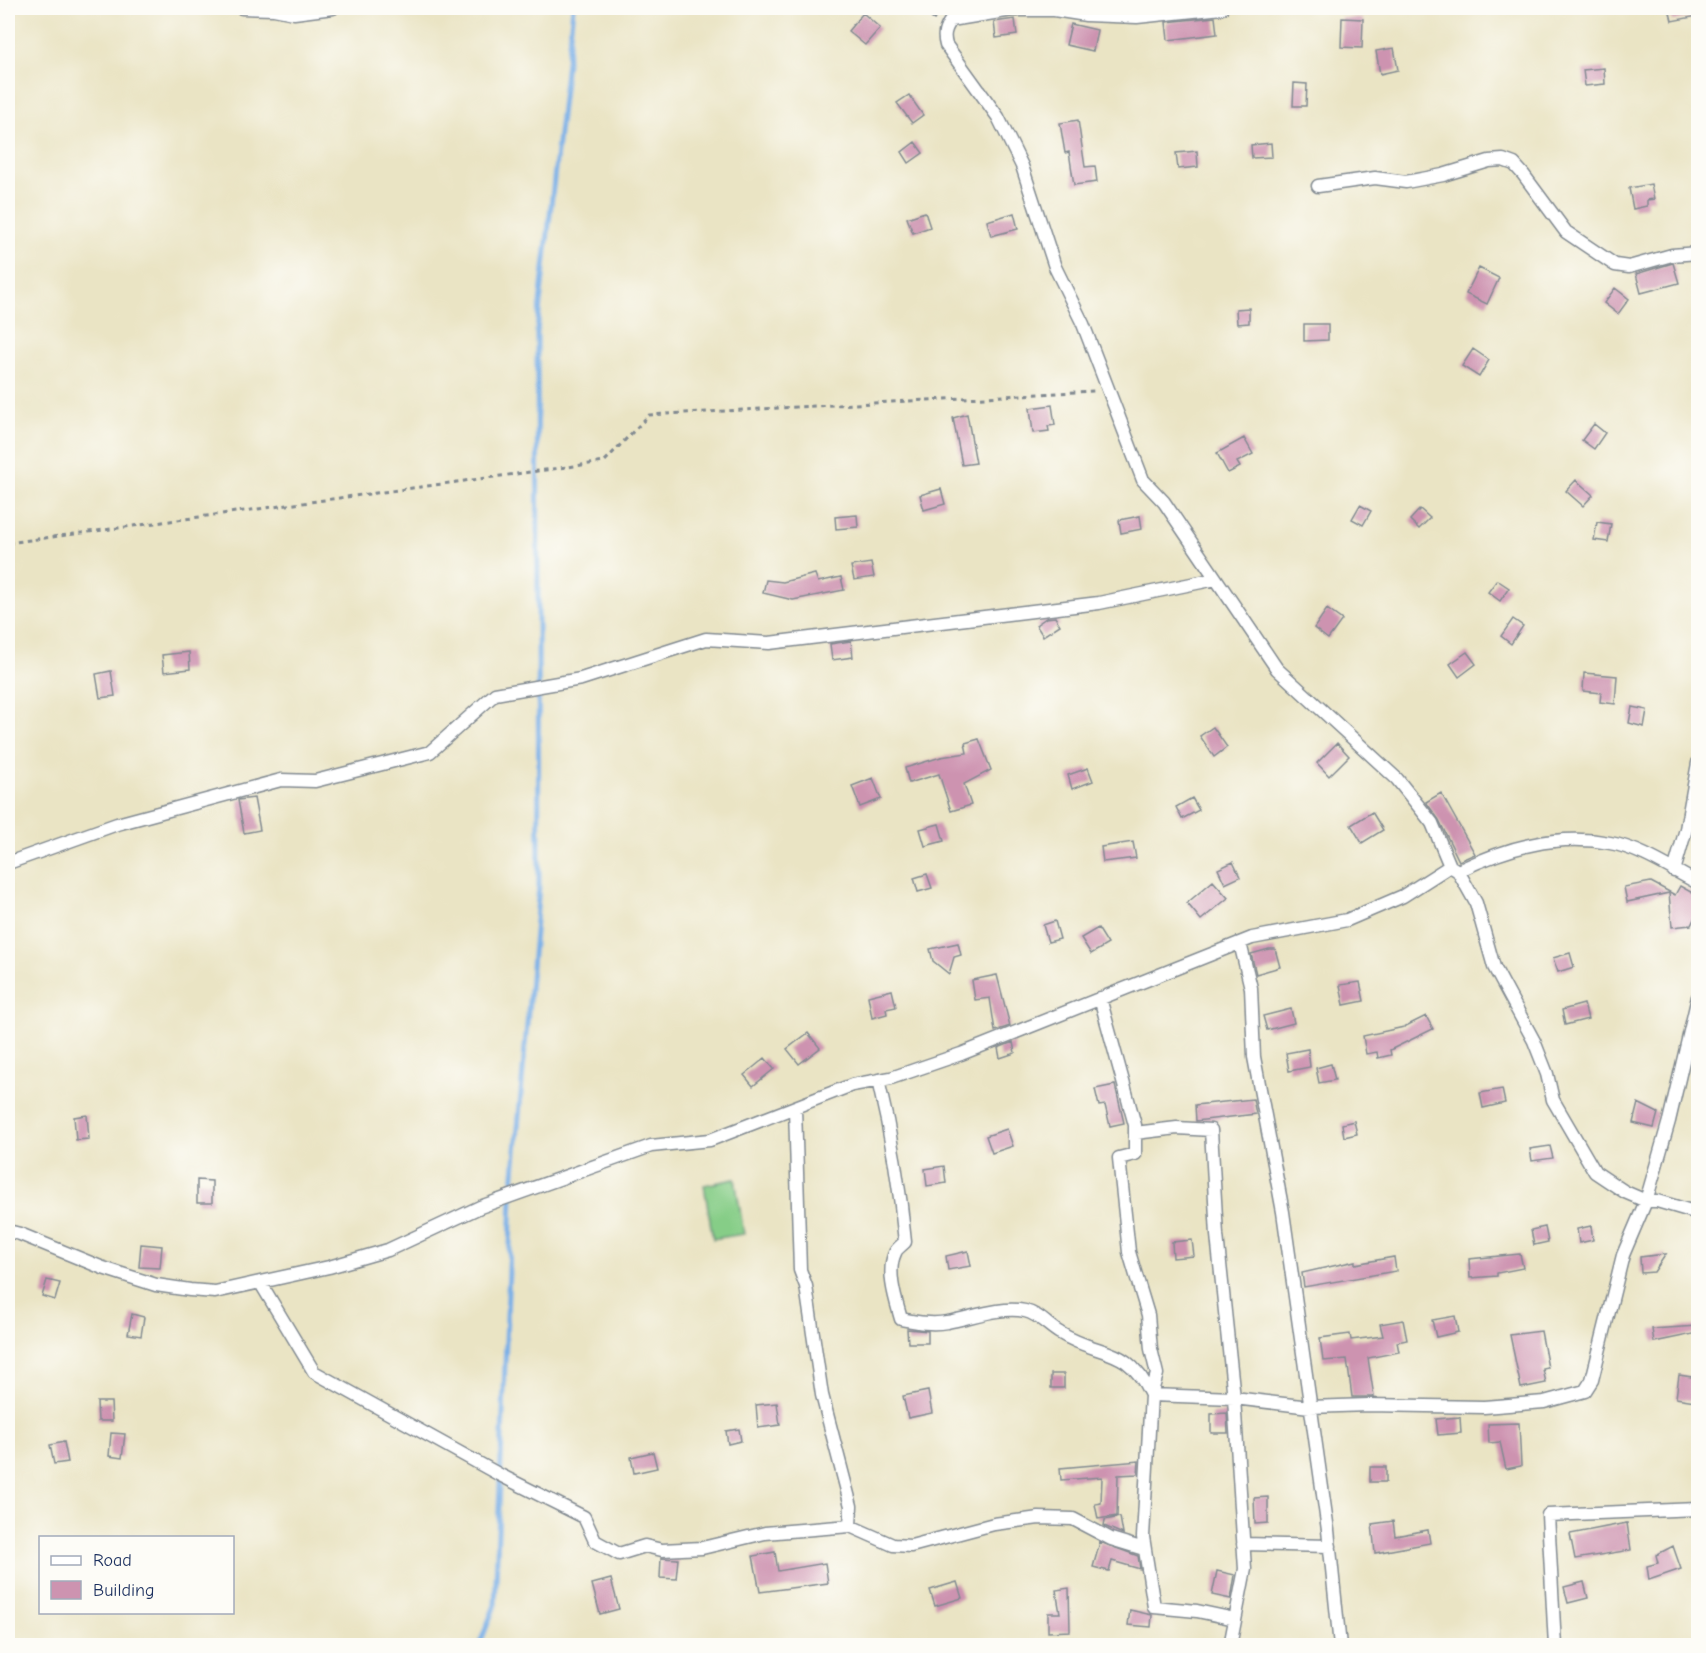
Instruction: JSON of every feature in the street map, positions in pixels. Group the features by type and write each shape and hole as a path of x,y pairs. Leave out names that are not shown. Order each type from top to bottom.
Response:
{"street":[{"path":"242,8 294,13 333,8"},
{"path":"1222,8 1137,17 1086,15 1054,10 1012,10 951,20 946,27 946,45 998,117 1022,166 1055,267 1083,324 1143,480 1164,502 1277,669 1397,779 1432,823 1454,869 1476,903 1494,967 1534,1041 1553,1100 1595,1172 1625,1192 1646,1201 1657,1201 1698,1213"},
{"path":"1318,186 1375,178 1406,182 1443,176 1489,161 1503,160 1514,164 1566,232 1615,266 1629,267 1672,255 1698,253"},
{"path":"8,863 117,824 281,780 315,781 430,752 495,694 581,679 706,639 769,643 1099,603 1216,579"},
{"path":"1674,871 1686,829 1698,764"},
{"path":"8,1231 20,1233 103,1268 156,1285 215,1292 329,1267 388,1250 480,1207 651,1146 710,1140 852,1085 878,1080 961,1054 1240,942 1306,926 1347,920 1403,896 1454,869 1525,844 1555,840 1611,843 1632,850 1698,883"},
{"path":"1240,942 1251,988 1254,1057 1283,1212 1330,1546 1340,1646"},
{"path":"1151,1395 1234,1398 1310,1407 1368,1404 1484,1407 1544,1402 1585,1391 1592,1380 1597,1351 1623,1255 1646,1201 1698,997"},
{"path":"1100,998 1135,1133 1135,1154 1119,1158 1129,1252 1148,1315 1157,1374 1151,1395 1142,1530 1154,1607 1197,1611 1235,1619"},
{"path":"878,1080 896,1156 901,1198 905,1242 895,1252 893,1268 894,1295 902,1319 929,1323 945,1322 993,1312 1025,1311 1049,1323 1059,1332 1130,1363 1141,1374 1151,1395"},
{"path":"795,1108 800,1270 806,1286 822,1395 851,1506 850,1526"},
{"path":"1135,1133 1177,1128 1211,1130 1217,1235 1234,1398 1245,1569 1230,1646"},
{"path":"260,1282 314,1372 500,1475 584,1517 595,1541 619,1554 645,1546 662,1550 702,1548 765,1533 850,1526 893,1545 911,1546 994,1524 1039,1518 1073,1519 1111,1539 1144,1549"},
{"path":"1555,1646 1548,1515 1698,1509"},
{"path":"1243,1544 1330,1546"}],"path":[{"path":"916,8 946,27"},
{"path":"8,543 604,462 649,414 1109,390"}],"green space":[{"path":"735,1179 744,1234 713,1239 704,1185"}],"building":[{"path":"1669,8 1698,8 1698,16 1672,21"},
{"path":"863,13 880,28 865,45 848,31"},
{"path":"1215,17 1217,34 1168,40 1166,22"},
{"path":"1342,18 1363,19 1362,48 1341,47"},
{"path":"1015,19 1017,35 996,38 994,22"},
{"path":"1071,24 1097,30 1093,51 1066,45"},
{"path":"1394,48 1398,70 1380,74 1376,51"},
{"path":"1604,68 1605,84 1585,86 1583,70"},
{"path":"1294,83 1307,84 1306,106 1293,106"},
{"path":"909,95 923,115 912,123 897,103"},
{"path":"1078,120 1085,167 1095,166 1097,182 1074,185 1069,152 1065,153 1060,123"},
{"path":"915,142 923,153 909,163 902,152"},
{"path":"1271,143 1272,157 1252,158 1251,145"},
{"path":"1197,151 1198,167 1178,169 1176,153"},
{"path":"1651,184 1654,199 1647,200 1647,206 1633,209 1629,188"},
{"path":"925,212 930,227 913,233 907,218"},
{"path":"1014,213 1018,229 991,236 987,221"},
{"path":"1673,263 1679,283 1641,293 1636,274"},
{"path":"1479,268 1499,278 1487,304 1466,294"},
{"path":"1615,288 1629,299 1618,314 1604,303"},
{"path":"1249,308 1249,323 1237,324 1236,309"},
{"path":"1304,324 1328,324 1328,340 1304,341"},
{"path":"1473,349 1489,360 1479,377 1462,366"},
{"path":"1052,405 1055,425 1048,426 1049,431 1033,433 1030,408"},
{"path":"967,414 976,463 962,465 953,418"},
{"path":"1594,424 1605,433 1594,449 1582,440"},
{"path":"1244,438 1253,454 1237,462 1240,467 1228,473 1217,453"},
{"path":"1576,480 1593,495 1583,506 1566,491"},
{"path":"941,489 945,504 924,510 920,495"},
{"path":"1360,505 1371,511 1363,525 1352,519"},
{"path":"1420,509 1430,518 1419,529 1410,520"},
{"path":"857,515 858,527 836,529 835,517"},
{"path":"1140,516 1142,529 1121,533 1119,520"},
{"path":"1597,522 1611,524 1608,542 1594,540"},
{"path":"871,563 874,577 854,580 851,566"},
{"path":"815,574 818,582 841,577 844,590 793,600 763,593 766,580 783,582"},
{"path":"1497,580 1509,588 1500,601 1488,592"},
{"path":"1327,609 1342,620 1328,639 1314,628"},
{"path":"1055,617 1060,625 1043,636 1036,625 1046,618"},
{"path":"1513,619 1523,626 1511,644 1501,636"},
{"path":"851,641 853,657 832,660 830,644"},
{"path":"189,652 190,669 164,672 162,655"},
{"path":"1467,652 1476,664 1459,677 1450,664"},
{"path":"111,671 115,696 100,698 96,674"},
{"path":"1584,673 1617,676 1615,704 1600,702 1601,693 1583,691"},
{"path":"1632,707 1647,710 1644,727 1629,723"},
{"path":"1213,727 1227,747 1214,757 1200,736"},
{"path":"979,739 991,770 964,784 971,805 951,811 939,774 909,783 905,768 941,757 967,753 965,743"},
{"path":"1337,743 1349,756 1329,776 1317,763"},
{"path":"1088,768 1093,781 1072,789 1068,775"},
{"path":"873,778 881,799 860,807 852,786"},
{"path":"1441,793 1475,854 1459,861 1439,820 1426,802"},
{"path":"254,798 260,830 244,833 238,800"},
{"path":"1192,798 1199,810 1182,819 1176,807"},
{"path":"1372,812 1383,830 1362,843 1351,825"},
{"path":"939,824 944,841 925,846 920,829"},
{"path":"1133,842 1136,858 1103,862 1101,847"},
{"path":"1233,862 1240,877 1225,884 1218,869"},
{"path":"927,874 932,888 918,892 914,878"},
{"path":"1213,881 1228,898 1201,920 1187,903"},
{"path":"1651,882 1675,895 1680,886 1698,896 1698,911 1691,925 1672,927 1669,893 1627,902 1624,887"},
{"path":"1055,921 1060,939 1048,942 1043,925"},
{"path":"1098,928 1108,944 1091,954 1081,938"},
{"path":"958,943 961,955 954,957 949,974 933,961 930,949"},
{"path":"1275,949 1280,967 1256,974 1251,954"},
{"path":"1570,953 1574,967 1558,972 1553,958"},
{"path":"997,975 1010,1026 995,1031 990,998 975,1000 972,980"},
{"path":"1360,982 1364,1001 1344,1005 1340,985"},
{"path":"892,990 896,1007 886,1009 887,1014 872,1018 868,996"},
{"path":"1584,1004 1588,1019 1565,1025 1562,1010"},
{"path":"1291,1009 1294,1023 1267,1030 1263,1016"},
{"path":"1426,1016 1433,1029 1390,1050 1391,1055 1378,1058 1377,1052 1366,1054 1363,1036 1404,1027"},
{"path":"808,1033 820,1048 799,1064 787,1049"},
{"path":"1013,1042 1015,1053 1000,1058 998,1048"},
{"path":"1308,1049 1310,1067 1289,1071 1286,1053"},
{"path":"765,1058 774,1069 753,1086 744,1075"},
{"path":"1331,1064 1335,1080 1319,1083 1316,1068"},
{"path":"1115,1085 1124,1123 1110,1126 1105,1105 1099,1106 1095,1089"},
{"path":"1502,1089 1505,1103 1483,1108 1480,1093"},
{"path":"1253,1099 1256,1114 1196,1121 1195,1105"},
{"path":"1638,1103 1658,1113 1654,1128 1633,1123"},
{"path":"87,1115 89,1139 76,1140 74,1117"},
{"path":"1354,1121 1357,1134 1344,1137 1342,1124"},
{"path":"1007,1129 1013,1146 992,1153 986,1136"},
{"path":"1550,1146 1553,1158 1532,1161 1530,1149"},
{"path":"944,1166 946,1183 927,1186 925,1169"},
{"path":"197,1180 212,1181 212,1203 197,1203"},
{"path":"1591,1226 1593,1240 1579,1243 1577,1229"},
{"path":"1545,1227 1548,1242 1534,1245 1531,1230"},
{"path":"1192,1240 1194,1256 1173,1258 1172,1242"},
{"path":"141,1244 162,1246 160,1268 139,1267"},
{"path":"968,1251 971,1266 948,1270 946,1256"},
{"path":"1520,1254 1523,1268 1497,1273 1497,1276 1470,1278 1469,1259"},
{"path":"1666,1254 1654,1272 1641,1273 1640,1257"},
{"path":"1394,1257 1396,1271 1304,1287 1302,1273 1355,1261 1355,1264"},
{"path":"47,1280 60,1283 55,1300 42,1296"},
{"path":"132,1314 144,1317 141,1336 128,1334"},
{"path":"1455,1316 1458,1332 1436,1337 1432,1320"},
{"path":"1403,1320 1407,1340 1397,1342 1399,1352 1368,1358 1374,1397 1352,1397 1347,1359 1323,1361 1320,1338 1350,1334 1351,1340 1383,1336 1380,1324"},
{"path":"1698,1326 1698,1333 1654,1342 1652,1329"},
{"path":"907,1329 928,1331 928,1343 908,1343"},
{"path":"1541,1331 1548,1368 1543,1369 1546,1383 1521,1388 1510,1335"},
{"path":"1051,1374 1064,1374 1064,1388 1051,1388"},
{"path":"1679,1375 1698,1378 1695,1401 1676,1398"},
{"path":"928,1391 932,1413 908,1418 903,1396"},
{"path":"97,1402 111,1402 112,1421 98,1421"},
{"path":"777,1403 780,1425 758,1428 756,1405"},
{"path":"1227,1413 1228,1433 1211,1433 1211,1414"},
{"path":"1460,1417 1461,1433 1438,1435 1436,1419"},
{"path":"1519,1423 1521,1466 1506,1469 1500,1442 1489,1443 1488,1424"},
{"path":"739,1429 741,1441 728,1444 726,1431"},
{"path":"111,1433 125,1434 122,1458 109,1456"},
{"path":"64,1442 68,1462 54,1464 50,1445"},
{"path":"653,1452 657,1468 634,1473 631,1457"},
{"path":"1139,1461 1138,1474 1118,1475 1117,1516 1098,1519 1095,1504 1101,1503 1102,1477 1061,1480 1060,1468"},
{"path":"1370,1467 1386,1467 1386,1482 1370,1482"},
{"path":"1268,1497 1268,1523 1255,1524 1254,1498"},
{"path":"1120,1517 1123,1534 1104,1526 1105,1520"},
{"path":"1393,1521 1395,1536 1428,1530 1430,1543 1375,1553 1372,1524"},
{"path":"1627,1523 1631,1550 1575,1559 1570,1534"},
{"path":"1100,1542 1138,1556 1140,1569 1112,1561 1109,1571 1093,1567"},
{"path":"1673,1546 1681,1569 1649,1580 1647,1566 1658,1563 1656,1555"},
{"path":"775,1552 778,1571 825,1563 828,1583 760,1592 753,1556"},
{"path":"661,1558 678,1559 676,1579 660,1578"},
{"path":"1217,1571 1235,1575 1231,1599 1212,1595"},
{"path":"611,1579 619,1609 600,1614 592,1584"},
{"path":"957,1582 962,1598 935,1606 930,1590"},
{"path":"1584,1582 1588,1598 1568,1603 1564,1587"},
{"path":"1069,1588 1070,1631 1048,1632 1048,1613 1060,1613 1056,1590"},
{"path":"1130,1610 1152,1615 1151,1627 1128,1625"}],"waterway":[{"path":"479,1646 495,1605 512,1197 539,886 537,331 573,8"}]}
